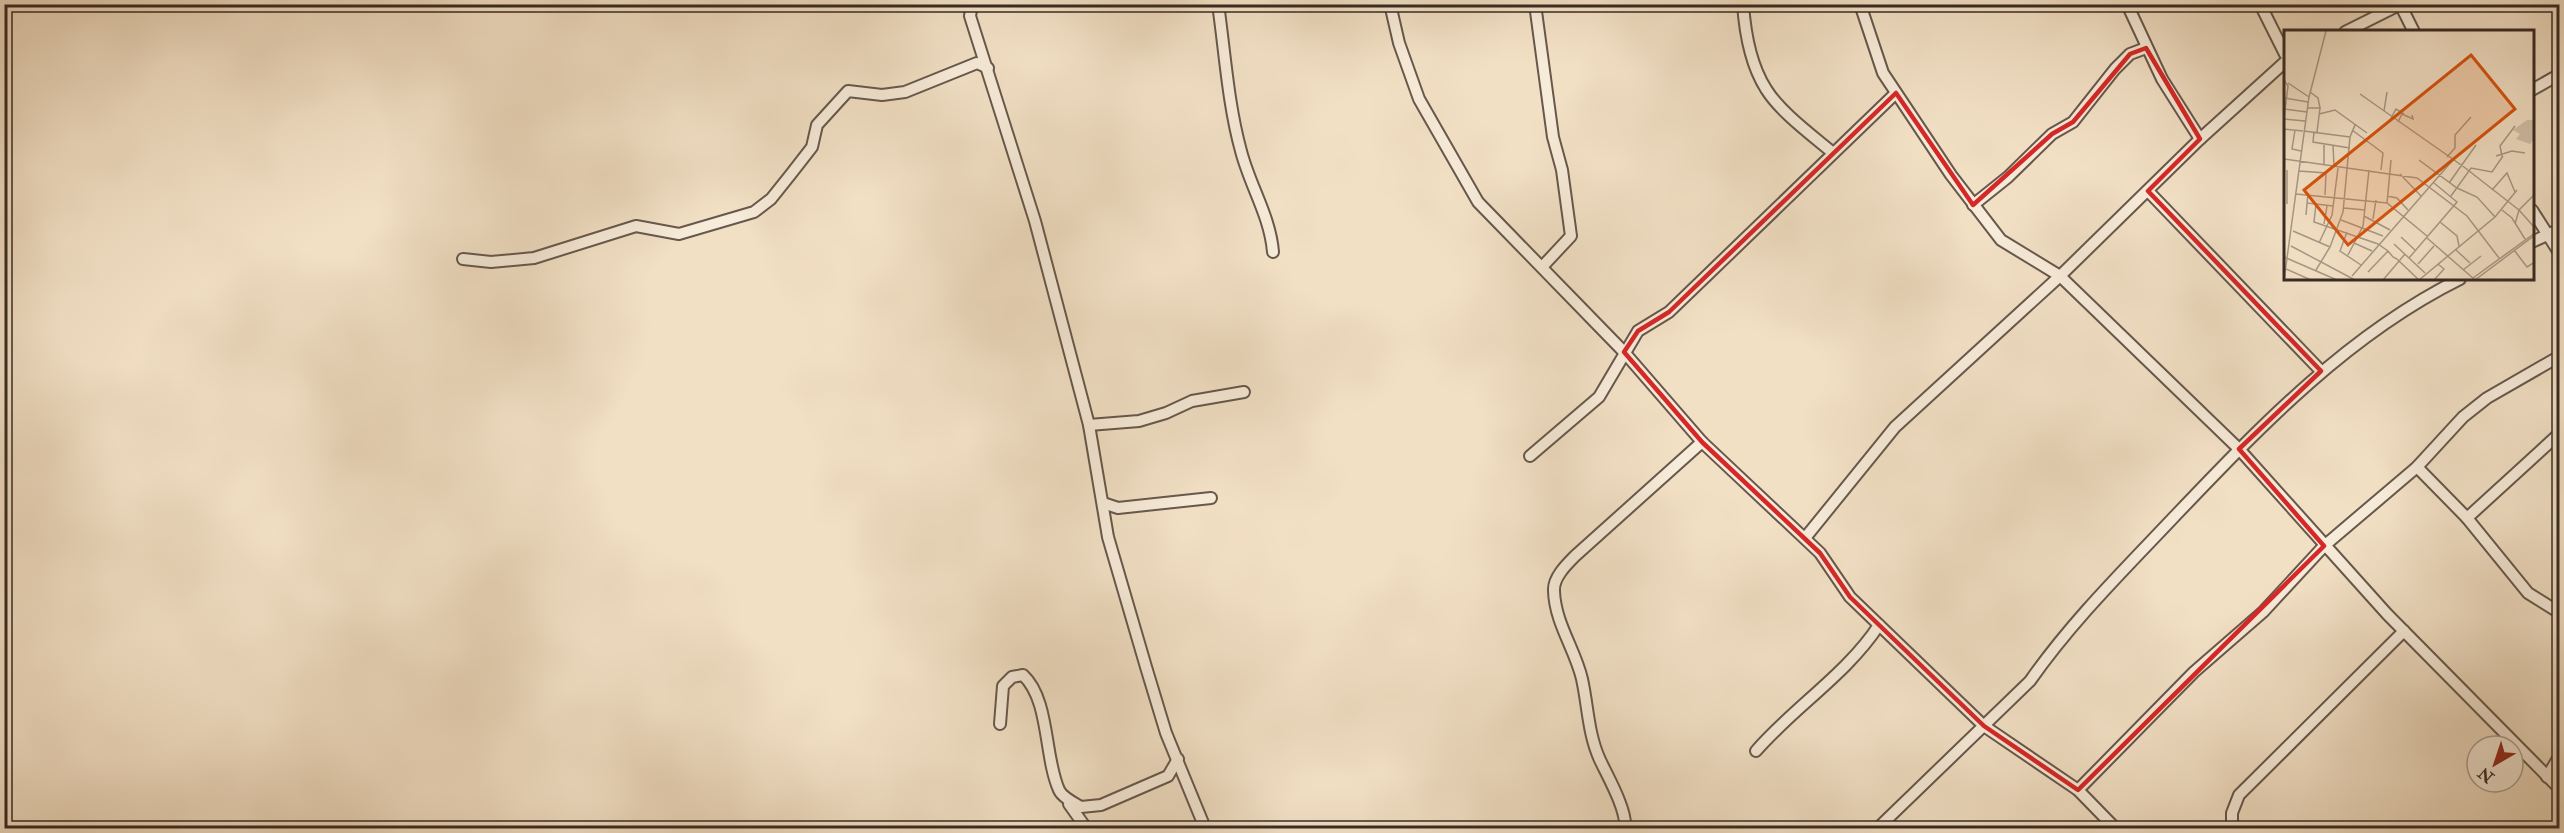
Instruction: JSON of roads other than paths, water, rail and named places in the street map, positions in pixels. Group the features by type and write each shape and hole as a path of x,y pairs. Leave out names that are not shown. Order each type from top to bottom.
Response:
{"street":[{"path":"972,4 970,16 1035,221 1089,425 1108,537 1166,733 1205,828"},
{"path":"1218,4 1240,149 1250,182 1271,231 1273,252"},
{"path":"1390,4 1399,43 1419,99 1478,202 1624,352 1702,442 1805,537 1820,553 1850,597 1984,726 2078,790 2103,823 2115,828"},
{"path":"1535,4 1553,136 1566,193 1571,236 1542,267"},
{"path":"1743,4 1745,31 1754,64 1766,91 1833,153"},
{"path":"1860,4 1883,73 1973,205 2001,240 2060,276 2239,449 2324,546 2559,789"},
{"path":"2127,4 2146,48 2200,140"},
{"path":"2260,4 2284,52"},
{"path":"2350,30 2400,5 2413,30"},
{"path":"1973,205 2008,177 2052,134 2073,122 2115,69 2130,54 2146,48"},
{"path":"463,259 490,262 534,258 636,226 679,234 754,212 771,199 812,147 817,125 848,92 882,95 905,92 977,63 988,68"},
{"path":"1805,537 1895,427 2060,276 2200,140 2284,63"},
{"path":"2534,89 2559,74"},
{"path":"1530,456 1599,397 1638,331 1669,312 1896,93"},
{"path":"2148,191 2321,371"},
{"path":"2534,213 2549,234 2559,254"},
{"path":"2534,242 2559,229"},
{"path":"1878,828 2030,681 2049,654 2105,589 2239,449 2321,371 2442,283"},
{"path":"2078,790 2194,672 2262,612 2324,546 2417,467 2463,417 2487,399 2559,356"},
{"path":"1089,425 1139,421 1166,413 1192,401 1244,392"},
{"path":"2467,518 2559,433"},
{"path":"1625,828 1616,796 1599,759 1589,726 1582,677 1564,635 1553,589 1563,568 1702,442"},
{"path":"2417,467 2467,518 2528,593 2559,613"},
{"path":"1103,503 1118,508 1211,498"},
{"path":"1756,751 1793,711 1865,647 1879,625"},
{"path":"2236,828 2232,823 2232,813 2239,795 2404,631"},
{"path":"1000,724 1003,686 1012,677 1023,675 1031,683 1037,700 1060,792 1086,828"},
{"path":"2547,777 2559,755"},
{"path":"1060,792 1081,807 1101,805 1168,776 1178,759"}]}
